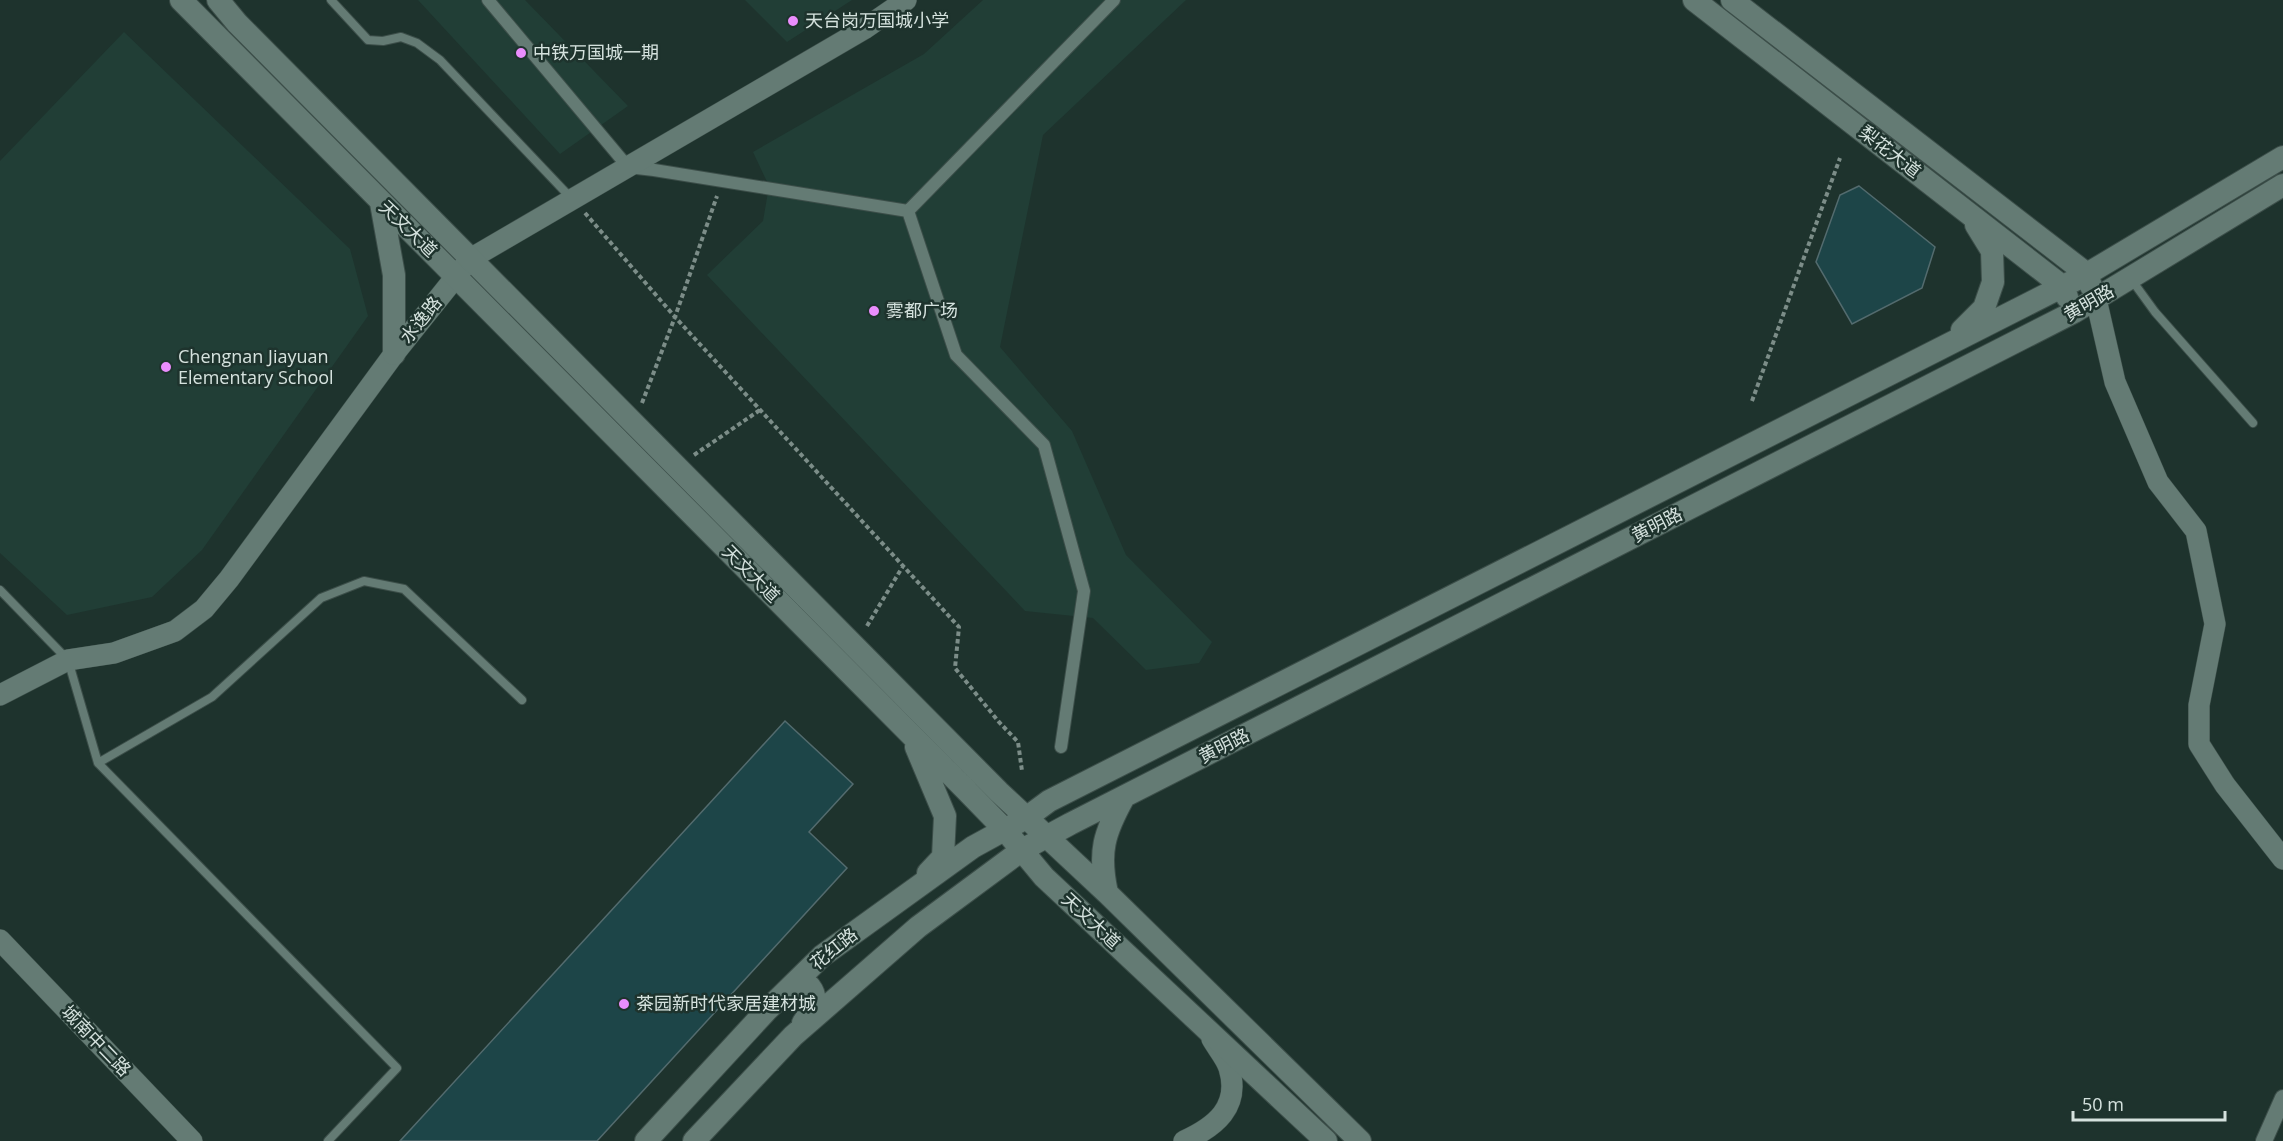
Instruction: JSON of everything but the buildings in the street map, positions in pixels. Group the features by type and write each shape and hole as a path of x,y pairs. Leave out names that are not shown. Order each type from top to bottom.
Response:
{"main road":[{"name":"天文大道","path":"181,0 381,203 464,267 1046,838 1107,893 1360,1141"},
{"name":"天文大道","path":"218,0 464,267 912,737 1005,830 1044,877 1326,1141"},
{"name":"梨花大道","path":"1694,0 2062,286 2074,312"},
{"name":"梨花大道","path":"1732,0 2087,274"},
{"name":"黄明路","path":"1026,818 1049,801 2087,274 2283,158"},
{"name":"黄明路","path":"1022,850 2074,312 2283,185"},
{"path":"381,203 394,275 394,354"},
{"path":"1948,344 1984,308 1993,282 1992,251 1969,214"},
{"path":"2087,274 2096,299"},
{"path":"912,737 945,816 943,857 915,888"},
{"path":"1107,893 1102,874 1103,846 1108,825 1124,797"},
{"name":"花红路","path":"646,1141 766,1011 822,956 973,848 1026,818"},
{"path":"694,1141 793,1036 918,927 1022,850"},
{"path":"766,1011 796,989 803,986 810,987 814,992 815,1002 793,1036"}],"street":[{"path":"488,0 628,167 908,212"},
{"name":"水逸路","path":"0,695 68,660 114,653 175,631 204,609 230,579 394,354 464,267 573,199 864,29 906,0"},
{"path":"908,212 1114,0"},
{"path":"908,212 956,355 1044,445 1084,591 1061,747"},
{"path":"2096,299 2115,382 2158,482 2196,531 2216,624 2199,705 2199,744 2225,785 2283,860"},
{"name":"城南中二路","path":"0,940 192,1141"},
{"path":"1184,1141 1206,1131 1219,1119 1228,1105 1231,1088 1229,1068 1208,1030"},
{"path":"2264,1141 2283,1098"}],"lane":[{"path":"331,0 368,40 383,41 402,37 417,43 440,60 573,199"},
{"path":"2130,278 2155,312 2253,423"},
{"path":"98,763 212,697 321,598 364,581 404,589 522,700"},
{"path":"0,590 68,660 98,763 397,1068 328,1141"}],"path":[{"path":"1752,401 1840,158"},
{"path":"641,404 675,317 723,181"},
{"path":"573,199 675,317 959,627 955,668 1018,742 1023,771"},
{"path":"694,456 760,410"},
{"path":"867,626 903,566"}],"shaded area":[{"name":"中铁万国城一期","path":"418,0 525,0 628,106 560,154"},
{"name":"天台岗万国城小学","path":"745,0 852,0 787,42"},
{"name":"雾都广场","path":"983,0 1186,0 1043,135 1000,347 1072,431 1126,555 1212,642 1199,663 1146,670 1093,618 1025,611 707,275 763,221 769,186 753,152 924,54"},
{"name":"Chengnan Jiayuan Elementary School","path":"124,32 350,249 368,316 202,550 152,597 67,615 0,553 0,161"}],"place":[{"name":"天台岗万国城小学","path":"793,21"},
{"name":"中铁万国城一期","path":"521,53"},
{"name":"雾都广场","path":"874,311"},
{"name":"Chengnan Jiayuan Elementary School","path":"166,367"},
{"name":"茶园新时代家居建材城","path":"624,1004"}]}
